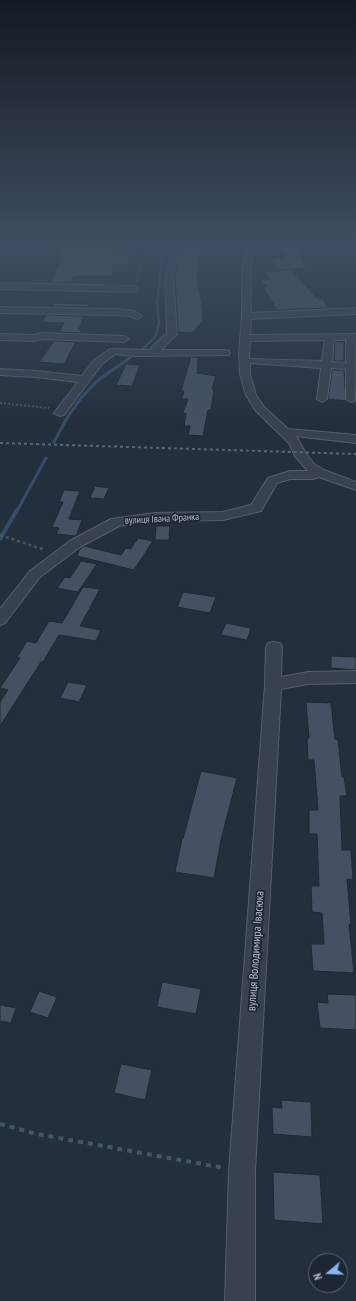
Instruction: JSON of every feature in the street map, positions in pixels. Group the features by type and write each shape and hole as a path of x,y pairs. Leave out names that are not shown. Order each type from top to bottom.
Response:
{"street":[{"path":"152,353 172,334 171,306"},
{"path":"247,306 244,367 250,395 260,409 286,432 299,448 299,452 306,463 320,473 356,486"},
{"path":"0,310 116,312 131,313 137,316"},
{"path":"247,316 356,311"},
{"path":"0,337 34,338 42,336 124,339"},
{"path":"322,399 330,337"},
{"path":"245,338 354,337 351,366 351,399"},
{"path":"61,411 98,362 113,351 134,353 225,353"},
{"path":"252,361 351,366"},
{"path":"0,372 36,374 84,380"},
{"path":"286,432 356,439"},
{"name":"вулиця Івана Франка","path":"0,620 35,574 75,544 116,522 155,517 223,516 256,508 272,481 278,478 320,473"},
{"name":"вулиця Володимира Івасюка","path":"240,1301 242,1172 273,685 274,647"},
{"path":"273,685 308,678 356,677"}],"path":[{"path":"0,404 61,411"},
{"path":"0,536 60,555"},
{"path":"0,1124 37,1134 242,1172"}],"building":[{"path":"52,306 88,306 88,307"},
{"path":"177,306 202,306 203,321 192,333 178,332"},
{"path":"274,306 327,306 328,308 277,310"},
{"path":"46,315 84,316 79,329 82,329 80,333 59,332 64,323 42,322"},
{"path":"54,341 76,342 64,364 39,362"},
{"path":"335,342 344,342 344,361 334,361"},
{"path":"191,357 198,357 197,373 216,376 212,389 214,389 211,410 208,410 203,436 188,435 190,426 184,426 186,414 183,413 188,399 182,399 184,391 181,391"},
{"path":"126,364 140,365 132,386 116,385"},
{"path":"332,370 344,370 346,401 328,399"},
{"path":"95,486 109,488 104,499 90,498"},
{"path":"64,490 80,491 69,519 82,520 76,536 56,534 59,528 52,527 63,502 59,502"},
{"path":"156,526 170,526 169,540 155,540"},
{"path":"138,538 153,541 134,570 77,556 79,550 84,546 121,555 126,548 131,549"},
{"path":"81,561 97,564 78,592 57,588 65,577 70,578"},
{"path":"83,587 100,589 80,626 101,630 96,641 59,635 43,662 41,662 0,726 0,702 8,690 0,688 20,658 17,657 27,641 36,643 49,621 62,623"},
{"path":"183,592 216,597 210,613 177,607"},
{"path":"226,623 251,628 247,640 221,635"},
{"path":"331,656 356,657 356,670 331,668"},
{"path":"68,682 87,685 79,702 60,698"},
{"path":"306,702 331,703 335,739 338,740 342,777 344,777 347,796 340,796 342,850 351,850 353,880 347,879 351,925 349,924 354,973 313,971 311,944 324,944 322,913 312,912 311,886 319,886 317,834 309,834 309,810 318,810 314,760 308,760 307,738 309,738"},
{"path":"201,771 237,778 221,840 214,878 175,872 182,839"},
{"path":"162,982 201,989 196,1014 157,1007"},
{"path":"39,991 57,997 48,1018 30,1012"},
{"path":"327,994 356,995 356,1030 320,1028 317,1002 328,1003"},
{"path":"0,1005 16,1008 11,1023 0,1021"},
{"path":"121,1064 152,1070 145,1100 114,1093"},
{"path":"281,1100 311,1102 312,1137 273,1134 272,1107 282,1108"},
{"path":"273,1172 320,1175 323,1224 274,1220"}],"waterway":[{"path":"125,361 146,346 155,337 159,324 157,306"},
{"path":"54,442 67,418 81,398 98,380 127,360"},
{"path":"17,511 46,458"},
{"path":"0,539 17,510"}],"railway":[{"path":"0,443 356,454"}]}
